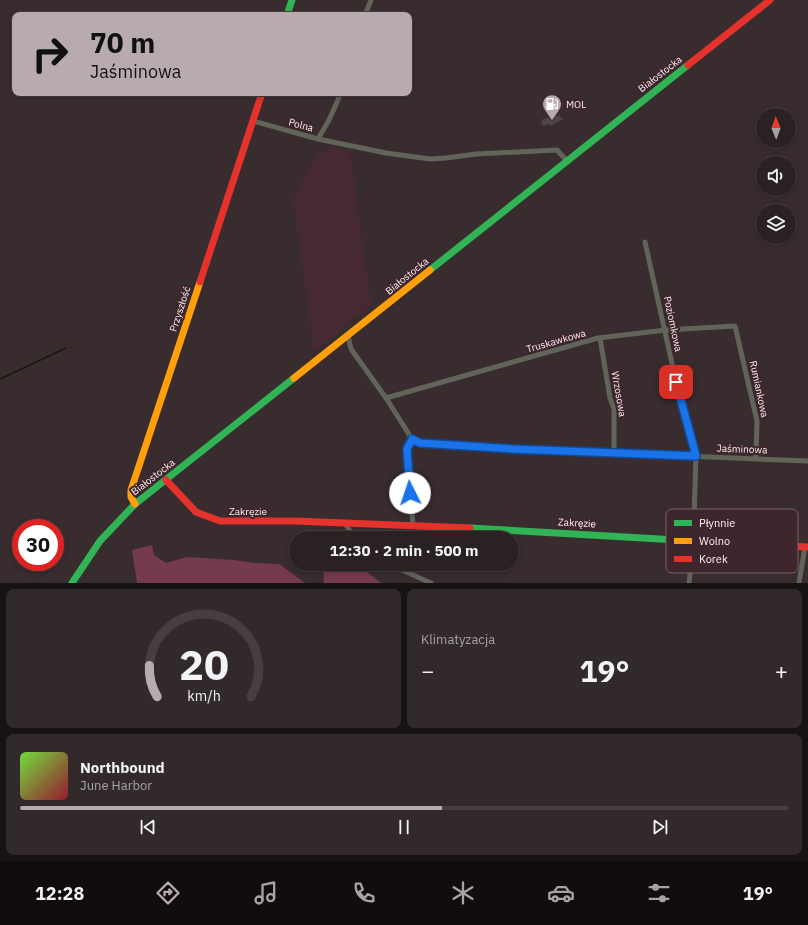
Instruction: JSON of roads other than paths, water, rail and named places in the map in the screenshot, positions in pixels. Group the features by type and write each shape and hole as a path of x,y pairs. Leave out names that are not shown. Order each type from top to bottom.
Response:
{"street":[{"path":"288,12 292,0"},
{"path":"366,12 371,0"},
{"name":"Białostocka","path":"72,583 88,554 105,533 135,504 770,0"},
{"name":"Przyszłość","path":"135,504 131,497 131,490 261,96"},
{"name":"Polna","path":"252,121 318,139 329,120 340,96"},
{"path":"318,139 386,153 430,159 476,154 557,150 567,161"},
{"name":"Poziomkowa","path":"645,242 666,330 679,395 696,456 694,509"},
{"name":"Truskawkowa","path":"386,398 600,338 666,330 735,326"},
{"name":"Rumiankowa","path":"735,326 758,421 756,458"},
{"path":"348,336 351,349 386,398 412,439 407,449 413,526"},
{"name":"Wrzosowa","path":"600,338 610,398 614,409 614,453"},
{"name":"Jaśminowa","path":"412,439 420,443 513,449 808,461"},
{"name":"Zakręzie","path":"166,480 196,512 220,521 344,523 666,538"},
{"path":"344,523 349,531"},
{"path":"799,583 807,547"},
{"path":"404,571 431,583"},
{"name":"Poziomkowa","path":"689,583 690,573"}],"waterway":[{"path":"0,379 66,348"}],"place":[{"name":"MOL","path":"552,121"}]}
